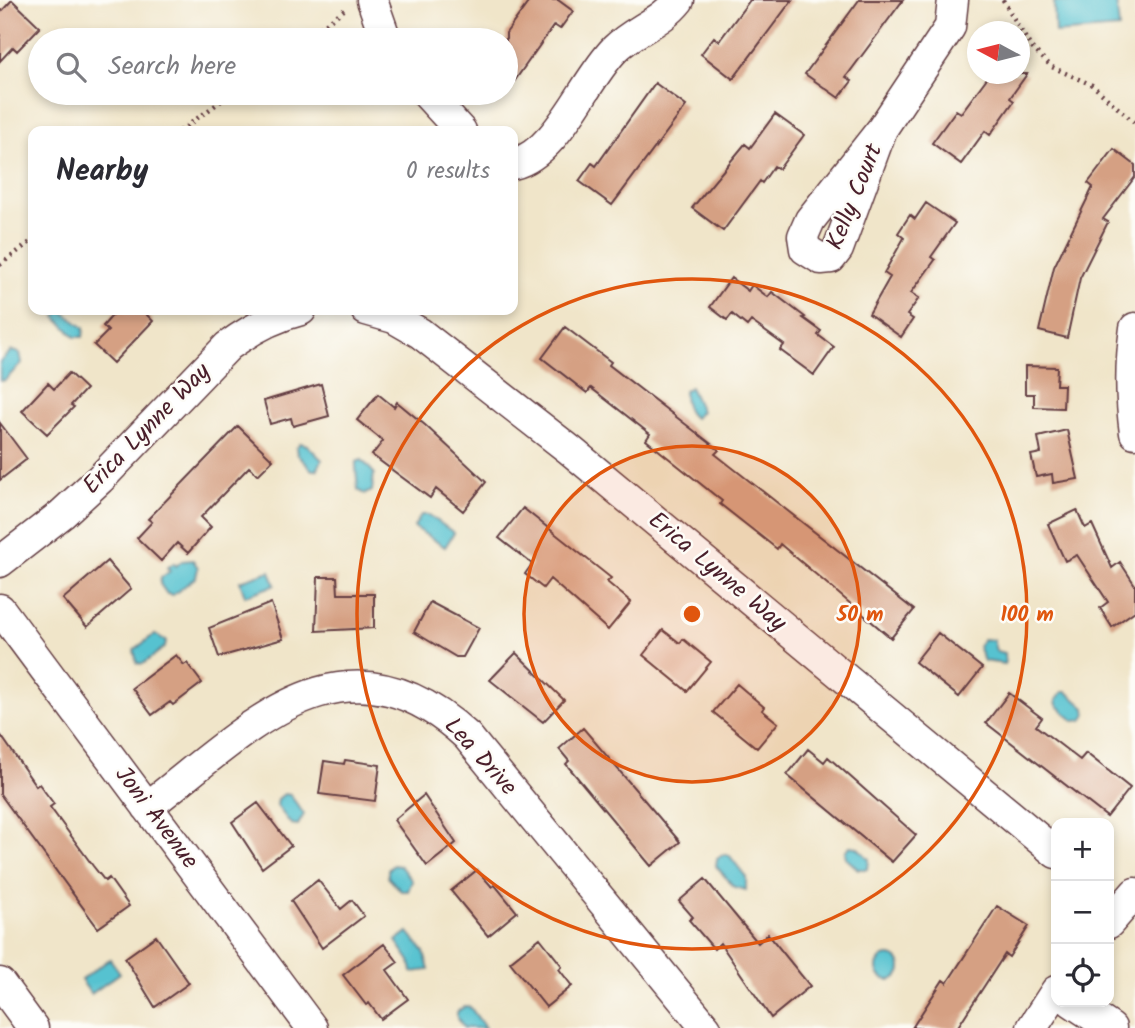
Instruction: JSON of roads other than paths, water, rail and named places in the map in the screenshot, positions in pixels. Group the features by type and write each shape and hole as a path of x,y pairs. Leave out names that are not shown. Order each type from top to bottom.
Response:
{"street":[{"path":"372,0 382,28"},
{"path":"518,162 526,160 551,137 615,49 671,10 679,0"},
{"name":"Kelly Court","path":"882,130 950,27 953,0"},
{"path":"437,105 456,126"},
{"name":"Erica Lynne Way","path":"0,562 62,514 100,479 228,346 268,321 286,315"},
{"name":"Erica Lynne Way","path":"384,315 420,333 560,442 1051,849"},
{"path":"1135,328 1130,361 1130,398 1135,433"},
{"name":"Joni Avenue","path":"0,609 312,1028"},
{"name":"Lea Drive","path":"147,807 275,709 302,696 332,688 362,687 391,691 420,702 446,717 467,736 706,1028"},
{"path":"0,983 33,1028"},
{"path":"1032,1028 1051,999"},
{"path":"1080,1007 1111,1028"}],"water":[{"path":"1116,0 1119,28 1055,33 1054,2"},
{"path":"67,315 84,328 83,337 75,337 56,317"},
{"path":"11,351 20,353 22,363 5,380 0,381 0,362"},
{"path":"690,387 701,411 695,418 688,410 684,398 684,391"},
{"path":"300,443 307,445 322,460 317,470 312,470 297,454 296,448"},
{"path":"362,460 374,473 372,491 365,494 358,490 356,471 356,462"},
{"path":"421,515 429,515 454,533 445,547 414,527"},
{"path":"193,560 198,568 196,577 173,595 167,594 160,584 161,578 170,571 167,568 174,563 176,566 182,561"},
{"path":"270,571 275,585 245,596 240,581"},
{"path":"155,634 166,641 165,647 143,664 137,663 134,650"},
{"path":"983,639 993,640 996,651 1004,653 1005,664 984,661 978,646"},
{"path":"1062,692 1067,692 1085,708 1086,715 1082,720 1074,721 1057,705 1056,700"},
{"path":"284,794 290,795 304,814 298,825 291,824 277,806 278,799"},
{"path":"850,846 857,847 869,859 868,869 858,869 846,858 845,851"},
{"path":"722,855 729,855 746,877 746,890 734,887 716,866 717,859"},
{"path":"393,865 400,866 412,881 408,891 401,891 388,877 388,870"},
{"path":"408,932 424,952 429,970 412,972 410,961 396,941"},
{"path":"884,956 894,956 901,963 901,973 894,980 884,980 877,973 877,963"},
{"path":"110,959 120,973 91,994 81,980"},
{"path":"465,1006 470,1007 485,1028 464,1028 457,1012"}]}
